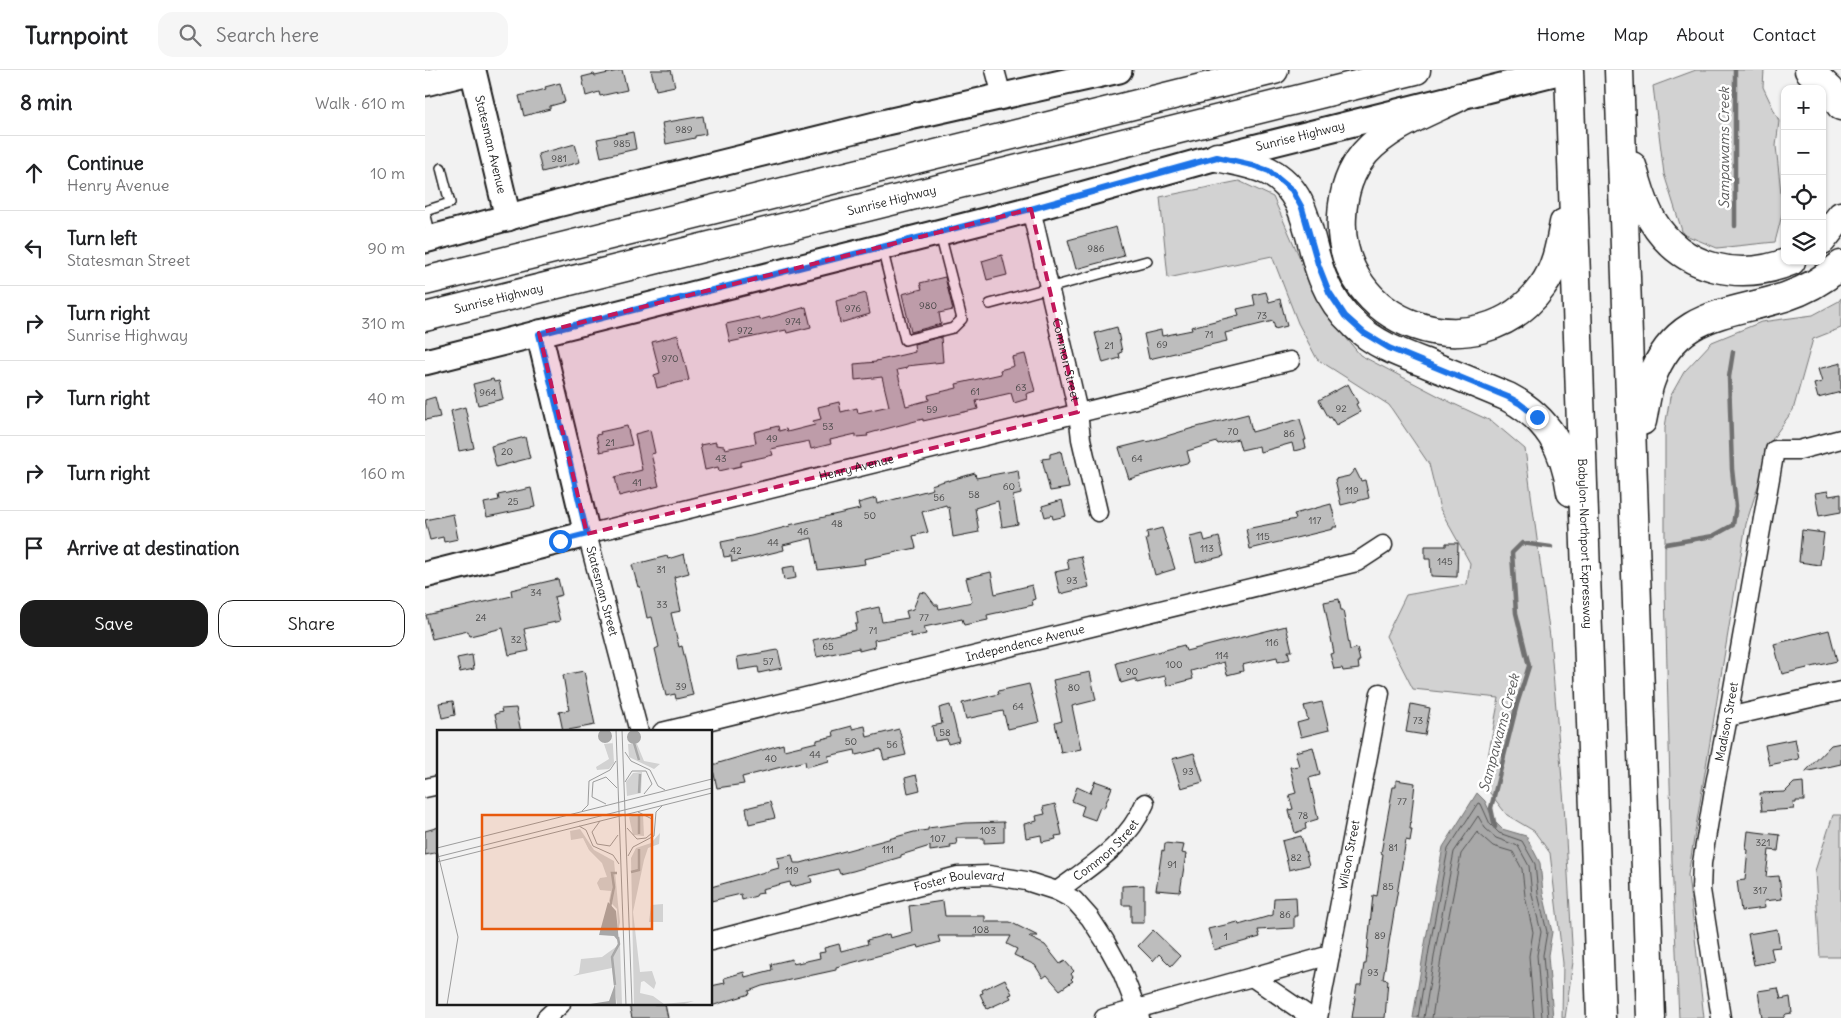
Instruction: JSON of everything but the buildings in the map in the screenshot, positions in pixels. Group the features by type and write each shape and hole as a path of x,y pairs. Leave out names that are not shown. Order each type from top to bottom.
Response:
{"main road":[{"path":"429,239 869,127 1119,70"},
{"path":"425,281 1274,70"},
{"name":"Sunrise Highway","path":"425,317 1416,70"},
{"name":"Sunrise Highway","path":"425,362 1031,209 1217,157 1568,70"},
{"name":"Babylon-Northport Expressway","path":"1568,70 1589,625 1601,1018"},
{"path":"1619,70 1651,1018"},
{"path":"1809,70 1831,90 1841,106"},
{"path":"425,83 475,71"},
{"name":"Statesman Avenue","path":"475,71 508,218"},
{"path":"1459,97 1402,124 1378,140 1360,160 1348,182 1342,213 1344,246 1358,281 1374,301 1385,310 1421,328 1447,332 1484,328 1507,319 1528,303 1549,277 1557,254 1573,185"},
{"path":"1621,128 1646,208 1660,232 1681,251 1716,268 1741,272 1768,269 1781,264"},
{"path":"1217,157 1246,163 1269,171 1292,190 1302,208 1318,264 1329,292 1345,316 1364,333 1389,348 1508,397 1528,409 1545,425 1557,444 1568,470 1572,494 1573,535 1589,625"},
{"path":"1826,235 1841,216"},
{"path":"1633,474 1651,381 1661,357 1676,338 1696,323 1717,314 1798,292 1823,280 1841,265"},
{"name":"Statesman Street","path":"539,334 587,534"},
{"name":"Henry Avenue","path":"425,575 587,534"}],"street":[{"path":"995,70 1001,96"},
{"name":"Common Street","path":"1031,209 1078,412 1081,438 1098,512"},
{"name":"Henry Avenue","path":"587,534 1290,361"},
{"name":"Madison Street","path":"1721,1018 1701,890 1703,863 1715,784 1729,717 1775,450 1799,450 1841,439"},
{"name":"Statesman Street","path":"587,534 638,730"},
{"name":"Independence Avenue","path":"670,730 1357,562 1383,545"},
{"path":"1729,717 1841,691"},
{"name":"Wilson Street","path":"1318,1018 1380,692"},
{"name":"Common Street","path":"1057,891 1117,844 1137,820 1145,803"},
{"name":"Foster Boulevard","path":"713,940 958,876 989,875 1026,881 1057,891 1074,900 1090,918 1122,972 1139,1013"},
{"path":"1104,1018 1139,1013 1252,977 1330,955"},
{"path":"1252,977 1312,1018"},
{"path":"546,1018 559,1006"}],"lane":[{"path":"429,239 425,211 450,203 441,168"},
{"path":"882,247 905,340 953,328 962,319 940,232"},
{"path":"990,304 1147,261"}],"highlighted area":[{"path":"1031,209 1078,412 587,534 539,333"}],"shaded area":[{"path":"1696,70 1764,70 1763,87 1779,121 1776,146 1781,192 1781,219 1775,242 1717,248 1683,234 1664,174 1653,86"},
{"path":"1239,181 1273,197 1322,308 1360,355 1493,422 1525,449 1550,637 1564,804 1573,962 1565,1018 1562,1018 1563,963 1550,853 1534,831 1507,815 1483,784 1499,698 1413,689 1386,636 1406,595 1467,584 1470,563 1440,509 1429,464 1389,405 1317,359 1298,323 1272,256 1168,278 1160,197"},
{"path":"1841,298 1841,328 1813,339 1793,410 1773,438 1746,524 1688,875 1704,1018 1679,1018 1672,861 1665,589 1665,427 1670,397 1684,372 1712,342 1761,322 1813,315 1839,301"},
{"path":"1833,815 1841,815 1841,957 1820,957 1815,871"}],"water":[{"path":"1477,793 1485,801 1494,821 1502,829 1526,836 1540,863 1543,893 1552,932 1548,955 1553,1018 1413,1018 1443,847"}],"waterway":[{"name":"Sampawams Creek","path":"1735,70 1735,226"},
{"name":"Sampawams Creek","path":"1666,544 1713,536 1733,525 1736,506 1732,469 1729,377 1733,352"},
{"name":"Sampawams Creek","path":"1495,827 1491,808 1517,704 1529,666 1516,613 1512,553 1522,543 1551,547"}],"route":[{"path":"560,541 587,534 539,334 1031,209 1217,157 1269,171 1292,190 1298,198 1306,218 1318,264 1329,292 1345,316 1364,333 1389,348 1508,397 1537,417"}]}
